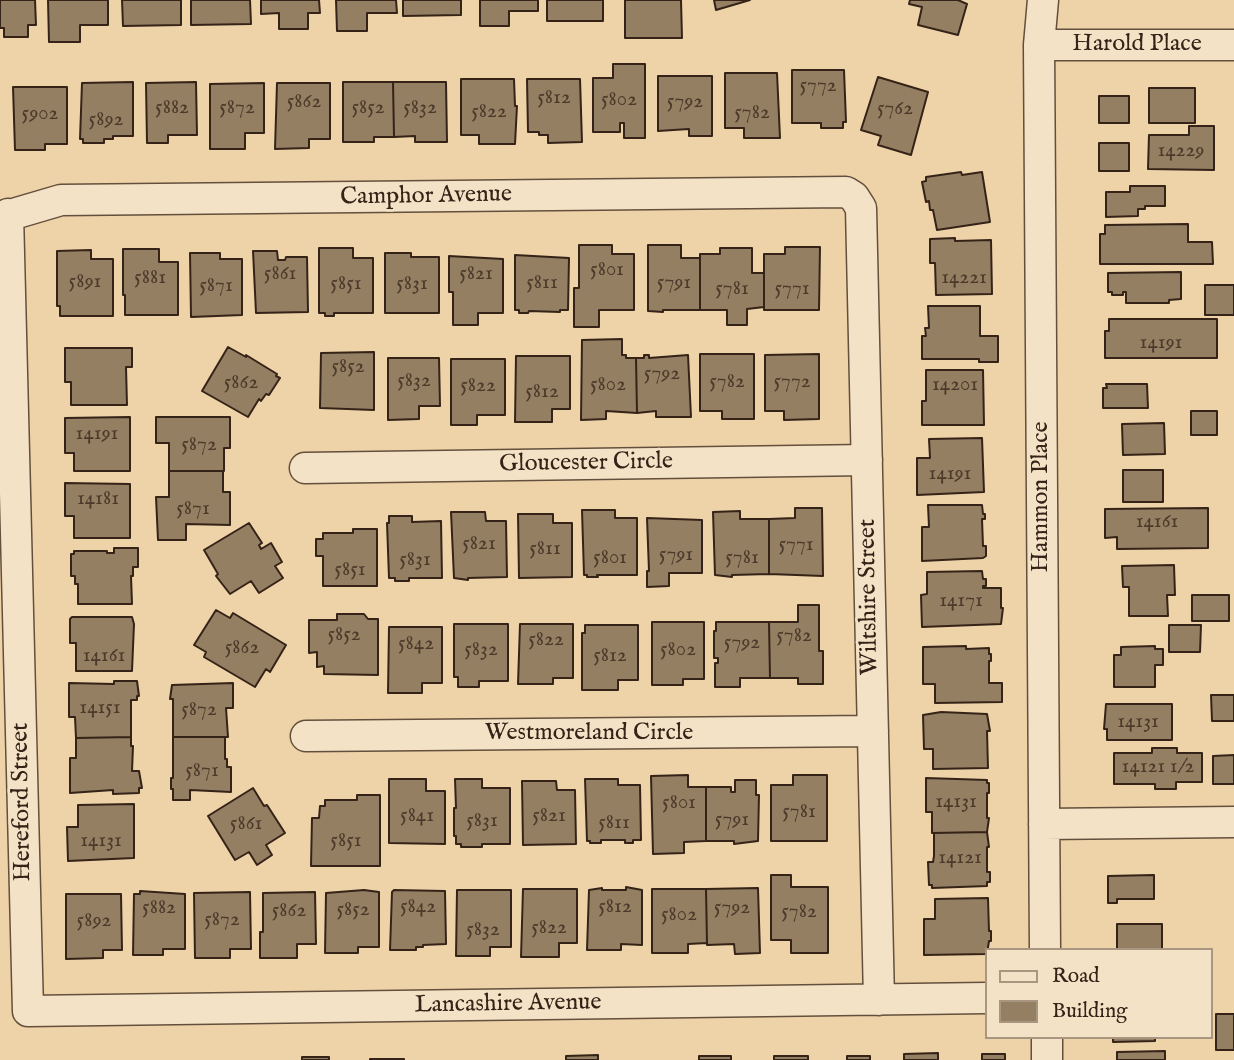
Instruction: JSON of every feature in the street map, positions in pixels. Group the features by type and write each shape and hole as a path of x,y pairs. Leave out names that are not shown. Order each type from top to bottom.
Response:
{"street":[{"name":"Hammon Place","path":"1043,0 1039,44 1045,948"},
{"name":"Harold Place","path":"1039,44 1234,44"},
{"name":"Camphor Avenue","path":"4,216 61,200 846,192 854,197"},
{"name":"Wiltshire Street","path":"854,197 861,208 878,1000"},
{"name":"Hereford Street","path":"4,216 28,1011"},
{"name":"Gloucester Circle","path":"305,468 867,460"},
{"name":"Westmoreland Circle","path":"306,736 873,731"},
{"path":"1044,824 1234,822"},
{"name":"Lancashire Avenue","path":"28,1011 986,998"},
{"path":"1046,1039 1047,1060"}],"building":[{"path":"0,0 35,0 36,25 28,25 28,37 4,37 4,28 0,28"},
{"path":"48,0 108,0 108,25 80,25 80,42 49,42"},
{"path":"122,0 181,0 181,25 123,26"},
{"path":"191,0 250,0 251,24 191,25"},
{"path":"261,0 319,0 320,13 308,13 308,29 279,29 279,13 261,14"},
{"path":"336,0 396,0 397,13 367,13 367,31 337,31"},
{"path":"403,0 461,0 461,15 403,16"},
{"path":"480,0 538,0 538,11 509,11 509,26 480,26"},
{"path":"547,0 603,0 603,21 547,21"},
{"path":"625,0 681,0 682,38 625,38"},
{"path":"714,0 750,0 716,10"},
{"path":"910,0 958,0 967,4 958,35 918,25 922,7 909,4"},
{"path":"613,64 645,64 645,138 624,138 624,123 620,123 620,132 593,132 593,78 613,78"},
{"path":"792,70 844,70 846,122 843,122 843,128 821,128 821,123 792,123"},
{"path":"725,73 777,73 780,138 744,138 744,128 725,128"},
{"path":"658,76 712,76 712,136 689,136 689,129 658,131"},
{"path":"878,77 928,92 911,155 878,145 881,136 861,130"},
{"path":"461,79 514,79 517,106 515,144 479,144 479,135 461,135"},
{"path":"527,79 580,79 582,142 548,143 548,135 528,132"},
{"path":"133,82 133,136 113,136 113,139 104,139 104,143 83,143 83,139 80,139 82,83"},
{"path":"196,82 197,135 168,135 168,143 147,143 146,83"},
{"path":"343,82 393,82 394,137 374,137 374,142 343,142"},
{"path":"393,82 446,82 447,142 415,142 415,136 394,137"},
{"path":"264,83 264,133 245,133 245,149 210,149 210,84"},
{"path":"277,83 330,83 330,139 309,139 309,148 275,149"},
{"path":"13,87 67,87 67,144 45,144 45,150 15,150"},
{"path":"1149,88 1195,88 1195,123 1149,123"},
{"path":"1099,96 1129,96 1129,123 1099,123"},
{"path":"1189,126 1214,126 1214,170 1148,169 1149,135 1189,135"},
{"path":"1099,143 1129,143 1129,171 1099,171"},
{"path":"961,172 962,175 982,172 990,222 937,230 933,210 930,210 929,201 926,202 922,182 926,181 926,177"},
{"path":"1130,186 1165,186 1165,206 1145,206 1145,209 1138,209 1138,216 1106,217 1106,192 1130,192"},
{"path":"1188,224 1188,242 1212,242 1213,264 1100,264 1100,234 1105,234 1105,225"},
{"path":"955,238 955,241 991,240 992,294 936,295 935,263 930,263 930,239"},
{"path":"579,245 612,245 612,254 634,254 634,310 599,310 599,327 574,327 574,288 579,288"},
{"path":"648,245 681,245 681,258 700,258 700,310 648,311"},
{"path":"785,247 820,247 819,310 764,310 764,254 785,254"},
{"path":"319,248 353,248 353,258 373,258 373,313 334,313 334,316 325,316 325,313 319,313"},
{"path":"720,248 752,248 752,273 764,273 764,307 747,309 747,325 727,325 727,310 700,310 700,254 720,254"},
{"path":"123,249 159,249 159,262 178,262 178,315 125,315"},
{"path":"91,250 91,259 113,259 113,316 60,316 60,306 57,306 57,251"},
{"path":"253,251 277,251 278,260 285,260 286,257 307,257 308,312 256,313"},
{"path":"190,253 220,253 220,259 242,259 242,315 191,317"},
{"path":"385,253 439,257 439,313 385,313"},
{"path":"515,255 569,258 568,310 519,313 519,310 515,310"},
{"path":"449,256 503,259 503,313 478,313 478,325 453,325"},
{"path":"1181,272 1181,299 1169,300 1169,303 1126,303 1126,292 1123,292 1123,295 1112,295 1112,292 1108,292 1108,273"},
{"path":"1205,285 1234,285 1234,315 1205,315"},
{"path":"928,306 980,306 980,336 998,336 998,362 979,362 979,359 922,359 922,336 926,336 925,328 929,328"},
{"path":"1109,319 1217,319 1217,358 1105,358 1105,331 1109,331"},
{"path":"622,339 622,355 636,358 637,413 606,411 606,419 581,420 582,340"},
{"path":"228,347 246,355 280,378 269,395 266,394 261,401 259,399 248,417 202,391"},
{"path":"65,348 132,348 132,367 126,367 127,405 71,405 71,382 65,382"},
{"path":"374,352 374,410 320,408 321,353"},
{"path":"700,354 754,354 754,419 722,419 722,411 700,411"},
{"path":"819,354 819,419 784,420 784,411 765,411 765,355"},
{"path":"644,355 649,355 649,358 688,355 691,417 656,417 656,411 637,413 636,358 644,358"},
{"path":"516,356 570,356 570,409 552,409 552,422 515,422"},
{"path":"388,358 439,358 440,406 419,406 419,419 388,420"},
{"path":"451,359 505,359 505,415 477,415 477,425 451,425"},
{"path":"926,370 983,370 984,425 922,425 922,401 926,401"},
{"path":"1106,384 1147,384 1148,408 1103,408 1103,388 1107,388"},
{"path":"1191,411 1217,411 1217,435 1191,435"},
{"path":"130,417 130,471 74,471 74,453 65,453 65,418"},
{"path":"156,417 230,417 230,448 224,448 224,471 169,471 169,443 156,443"},
{"path":"1164,423 1165,454 1123,455 1122,424"},
{"path":"982,438 984,492 917,495 917,458 930,458 929,439"},
{"path":"1123,470 1163,470 1163,502 1123,502"},
{"path":"169,471 223,471 223,492 230,492 230,525 186,524 186,540 158,540 156,497 169,497"},
{"path":"65,483 130,484 130,538 74,538 74,516 65,516"},
{"path":"928,505 982,505 985,514 985,519 982,519 986,556 922,561 922,527 929,527"},
{"path":"795,508 822,508 823,576 769,574 769,519 795,518"},
{"path":"1208,508 1208,548 1117,549 1117,537 1105,538 1105,509"},
{"path":"582,510 615,510 615,518 637,518 637,575 584,575"},
{"path":"740,511 740,519 769,519 769,574 732,577 715,575 713,512"},
{"path":"451,512 485,512 486,521 506,521 507,577 468,580 454,578"},
{"path":"518,514 553,514 553,523 572,523 572,577 519,578"},
{"path":"389,516 412,516 412,522 441,521 442,578 409,578 409,581 395,581 395,578 389,578"},
{"path":"647,518 702,520 702,573 669,573 669,586 647,587"},
{"path":"249,523 262,543 259,545 261,549 271,543 282,562 275,566 283,578 259,593 251,581 230,594 216,576 218,574 204,550"},
{"path":"353,529 377,529 377,586 323,586 323,556 316,556 316,539 323,539 323,533 353,533"},
{"path":"114,548 138,548 138,567 133,567 131,576 132,604 78,604 78,584 75,584 75,576 71,576 71,554 74,554 74,551 114,553"},
{"path":"1174,565 1175,595 1167,595 1168,616 1129,616 1129,587 1123,587 1122,566"},
{"path":"982,571 983,579 986,579 986,586 983,588 1001,588 1001,624 922,627 921,595 927,594 927,572"},
{"path":"1192,595 1229,595 1229,621 1192,621"},
{"path":"798,605 819,605 819,651 823,651 823,684 798,684 798,678 770,678 769,622 798,622"},
{"path":"216,610 230,618 233,613 286,645 270,672 266,669 255,687 204,657 206,652 194,645"},
{"path":"337,614 364,614 368,619 378,619 378,675 324,674 324,666 317,667 317,652 309,653 309,620 337,620"},
{"path":"72,617 132,617 132,671 76,671 76,643 70,643"},
{"path":"652,622 704,622 704,679 683,679 683,685 652,685"},
{"path":"716,622 769,622 770,678 740,678 740,687 715,687 715,663 718,663 718,658 714,658"},
{"path":"454,624 508,624 508,681 479,681 479,687 458,687 458,677 454,677"},
{"path":"520,624 573,624 573,678 553,678 553,684 518,684"},
{"path":"585,625 638,625 638,680 618,680 618,690 582,690 582,633 585,633"},
{"path":"1169,625 1201,625 1200,652 1169,652"},
{"path":"389,627 442,627 442,683 422,683 422,693 388,693"},
{"path":"966,646 966,649 989,648 989,683 1002,683 1002,702 935,703 935,684 923,684 923,647"},
{"path":"1155,646 1155,649 1163,649 1163,665 1155,665 1155,687 1114,687 1114,655 1121,655 1121,647"},
{"path":"114,681 137,681 139,696 137,700 131,700 131,737 76,738 75,717 69,717 69,683 114,684"},
{"path":"233,683 233,708 226,708 228,737 173,737 173,699 170,699 172,685"},
{"path":"1211,695 1234,695 1234,721 1212,721"},
{"path":"1106,704 1172,704 1172,740 1107,740 1107,729 1104,729"},
{"path":"941,712 987,714 990,731 987,731 988,768 933,769 933,749 924,749 923,715"},
{"path":"131,737 132,771 139,771 142,788 139,788 139,793 113,794 113,790 70,793 70,758 76,758 76,738"},
{"path":"173,737 225,737 225,759 227,767 231,767 231,792 190,790 190,800 173,800"},
{"path":"1152,748 1177,748 1177,753 1202,753 1202,782 1176,782 1176,789 1155,789 1155,784 1114,784 1114,753 1152,753"},
{"path":"1234,755 1234,784 1213,784 1213,756"},
{"path":"688,775 688,787 706,787 706,841 684,842 684,853 653,854 651,776"},
{"path":"793,775 827,775 827,841 771,841 771,785 793,785"},
{"path":"926,778 987,780 987,832 932,833 932,812 926,812"},
{"path":"389,779 426,779 426,791 445,791 445,844 389,843"},
{"path":"455,779 482,779 482,788 510,788 510,844 461,847 461,844 456,844"},
{"path":"585,779 618,779 618,785 640,785 641,840 633,840 633,843 625,843 625,840 601,840 601,843 587,841"},
{"path":"735,780 756,780 756,795 759,795 758,841 734,844 734,841 706,841 706,787 731,787 731,792 735,792"},
{"path":"522,781 556,781 557,790 575,790 576,844 523,845"},
{"path":"253,788 285,833 266,845 272,855 257,865 249,852 235,860 208,816"},
{"path":"357,795 380,795 380,866 311,866 312,818 319,818 320,806 325,806 325,800 357,800"},
{"path":"134,804 134,858 68,861 67,827 78,827 78,805"},
{"path":"987,832 987,872 990,872 990,882 987,882 987,886 932,888 932,885 929,885 928,862 933,862 934,833"},
{"path":"771,875 791,875 791,887 828,887 828,953 791,953 791,940 771,940"},
{"path":"1154,875 1154,899 1117,899 1117,903 1108,903 1108,876"},
{"path":"626,887 642,890 642,945 621,944 621,950 587,950 589,890 626,890"},
{"path":"758,888 760,953 735,954 734,944 707,945 706,889"},
{"path":"523,889 577,889 577,943 559,943 559,957 521,957"},
{"path":"652,889 706,889 707,943 688,944 688,953 652,953"},
{"path":"364,890 379,892 379,947 358,947 358,953 325,953 326,893"},
{"path":"394,890 445,891 446,944 423,945 416,947 416,950 390,950"},
{"path":"457,890 511,890 511,947 490,947 490,956 456,956"},
{"path":"140,891 185,894 185,949 163,949 163,955 133,955 134,894 140,894"},
{"path":"250,892 251,949 230,949 230,958 195,958 194,893"},
{"path":"315,892 316,944 297,944 297,958 260,958 263,893"},
{"path":"66,894 121,894 122,950 103,950 103,958 66,959"},
{"path":"988,898 991,941 986,948 986,954 924,955 924,919 935,919 935,899"},
{"path":"1117,924 1162,924 1162,948 1117,948"},
{"path":"1216,1014 1234,1014 1234,1050 1216,1050"},
{"path":"1113,1039 1155,1039 1155,1041 1113,1042"},
{"path":"1165,1051 1165,1060 1117,1060 1117,1052"},
{"path":"938,1053 938,1060 904,1060 904,1054"},
{"path":"982,1054 1005,1054 1005,1060 982,1060"},
{"path":"598,1055 598,1060 566,1060 566,1056"},
{"path":"699,1056 731,1056 731,1060 699,1060"},
{"path":"774,1056 808,1056 808,1060 774,1060"},
{"path":"847,1056 870,1056 870,1060 847,1060"},
{"path":"302,1057 329,1057 329,1060 302,1060"},
{"path":"404,1059 404,1060 370,1060"}]}
